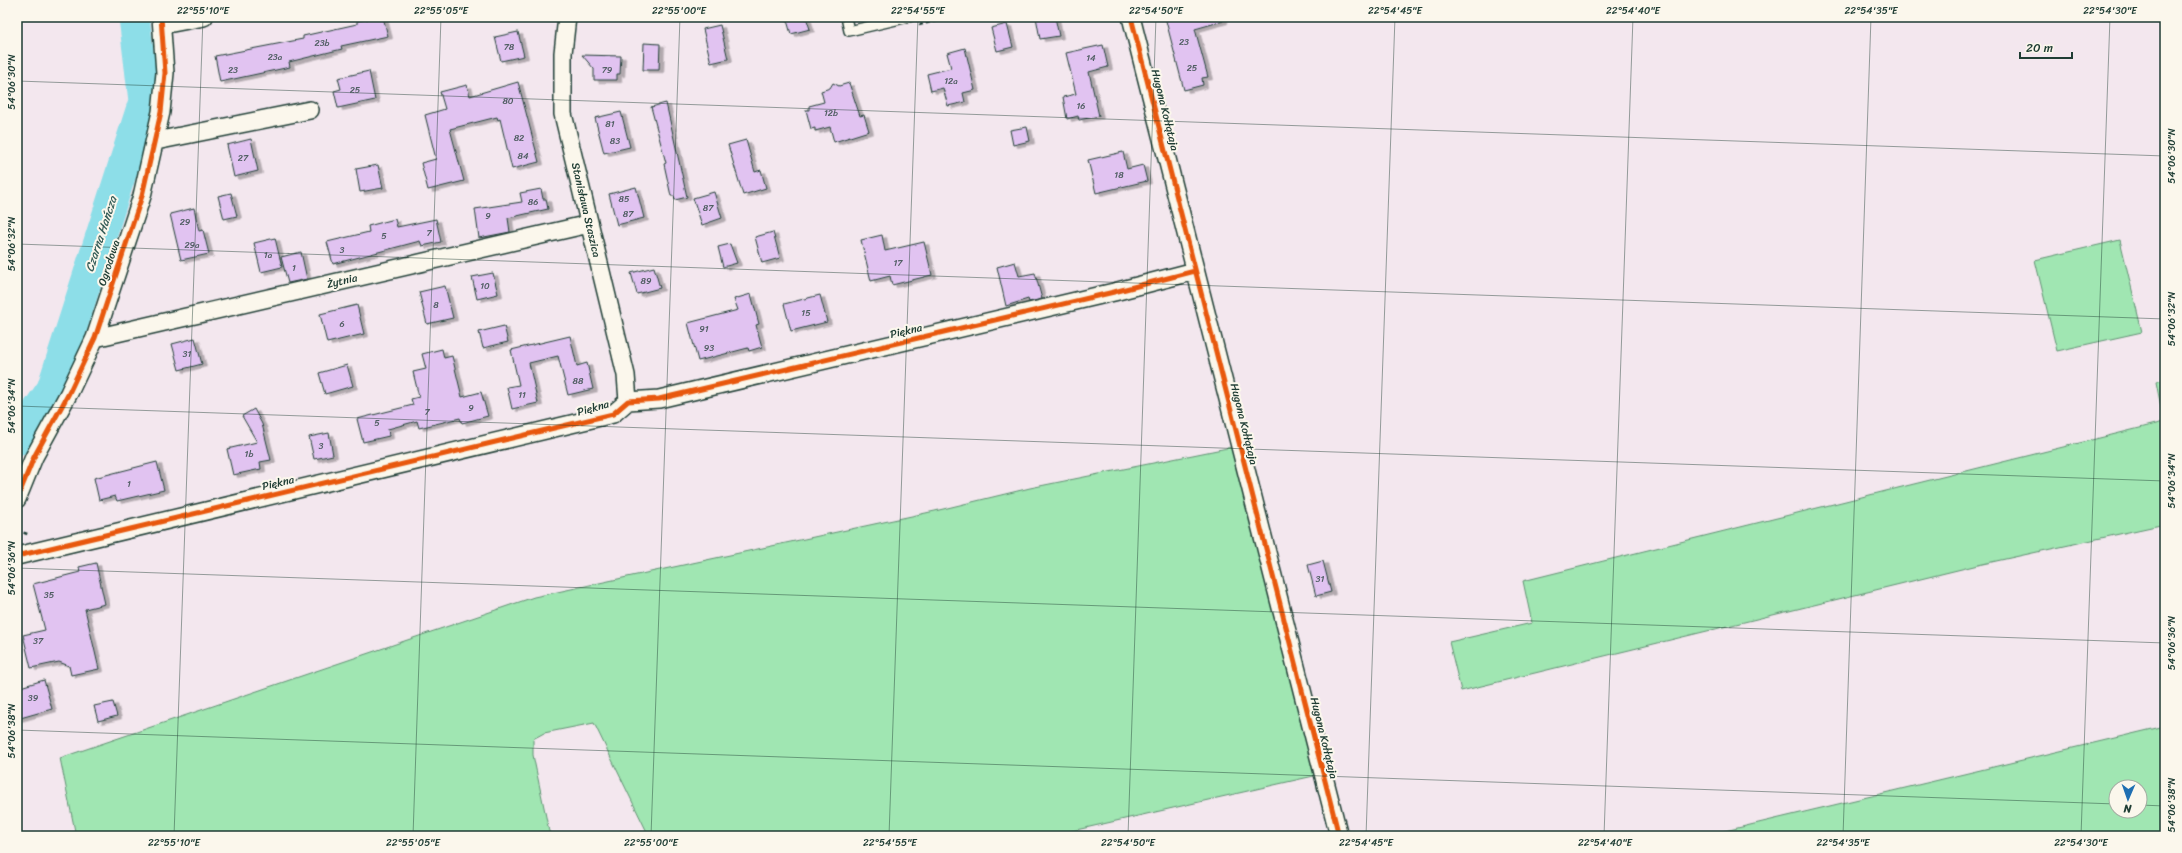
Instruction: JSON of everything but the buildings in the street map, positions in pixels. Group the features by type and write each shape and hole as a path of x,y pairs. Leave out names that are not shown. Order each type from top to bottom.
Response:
{"street":[{"name":"Ogrodowa","path":"17,498 34,457 69,393 95,338 142,196 156,141 161,112 165,73 162,21 204,17"},
{"name":"Stanisława Staszica","path":"567,17 562,88 563,114 626,375 628,402"},
{"name":"Hugona Kołłątaja","path":"1131,17 1338,836"},
{"path":"156,141 310,110"},
{"name":"Żytnia","path":"95,338 589,224"},
{"name":"Piękna","path":"17,556 613,414 628,402 659,399 1114,292 1195,271"}],"lane":[{"path":"846,17 849,31 909,17"}],"green space":[{"path":"2120,240 2142,332 2057,351 2035,260"},
{"path":"2165,379 2165,524 1978,565 1461,691 1449,642 1532,623 1523,581 2164,422 2156,382"},
{"path":"1232,447 1318,775 1050,836 649,836 594,723 544,733 533,739 533,755 550,836 76,836 60,758 534,597 935,511 1030,488"},
{"path":"2165,726 2165,836 1704,836"}],"waterway":[{"name":"Czarna Hańcza","path":"17,440 52,389 144,101 134,17"}],"cycle path":[{"path":"17,499 34,457 69,393 95,338 142,196 161,112 165,73 161,17"},
{"path":"1131,17 1339,836"},
{"path":"17,556 613,414 628,401 659,399 1114,292 1195,271"}]}
